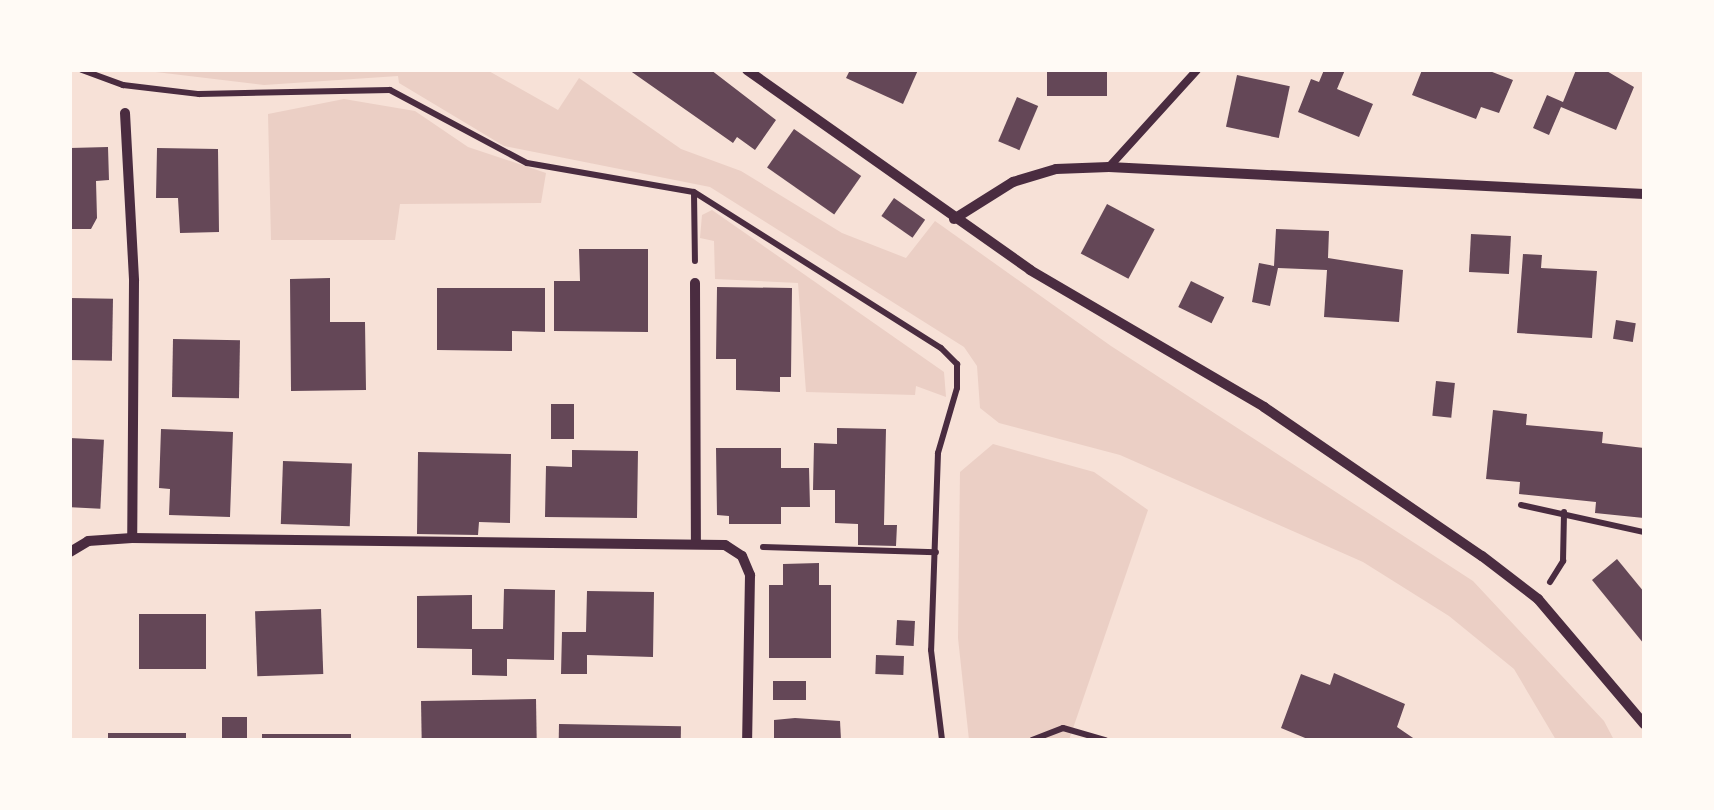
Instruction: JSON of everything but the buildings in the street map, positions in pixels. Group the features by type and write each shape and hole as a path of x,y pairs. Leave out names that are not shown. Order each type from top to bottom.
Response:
{"street":[{"path":"747,70 954,219 1264,407 1482,556 1538,600 1644,724"},
{"path":"125,113 134,281 132,538"},
{"path":"954,219 1013,182 1056,170 1109,166 1644,194"},
{"path":"695,283 696,542"},
{"path":"70,552 88,541 132,538 725,545 742,556 750,575 747,740"}],"lane":[{"path":"1109,166 1197,70"}],"path":[{"path":"82,70 123,85 200,94 390,90 527,163 694,192 956,364 958,388 938,453 931,650 942,740"},
{"path":"694,192 695,283"},
{"path":"1522,505 1564,512 1596,525 1644,532"},
{"path":"1563,561 1564,512"},
{"path":"742,556 765,546 936,552"},
{"path":"1032,740 1063,728 1105,740"}],"shaded area":[{"path":"139,70 487,70 558,110 579,78 681,149 741,171 842,233 906,258 935,221 1111,346 1473,581 1604,721 1614,740 1556,740 1514,669 1449,616 1363,562 1120,455 999,423 980,408 977,366 964,347 710,187 504,146 399,83 398,76 264,85"},
{"path":"344,99 415,111 468,147 546,173 541,203 400,204 395,240 271,240 268,114"},
{"path":"712,210 944,372 946,397 916,386 915,395 806,392 798,283 715,279 714,241 700,238 702,215"},
{"path":"993,444 1094,472 1148,510 1069,740 969,740 958,638 960,472"}]}
